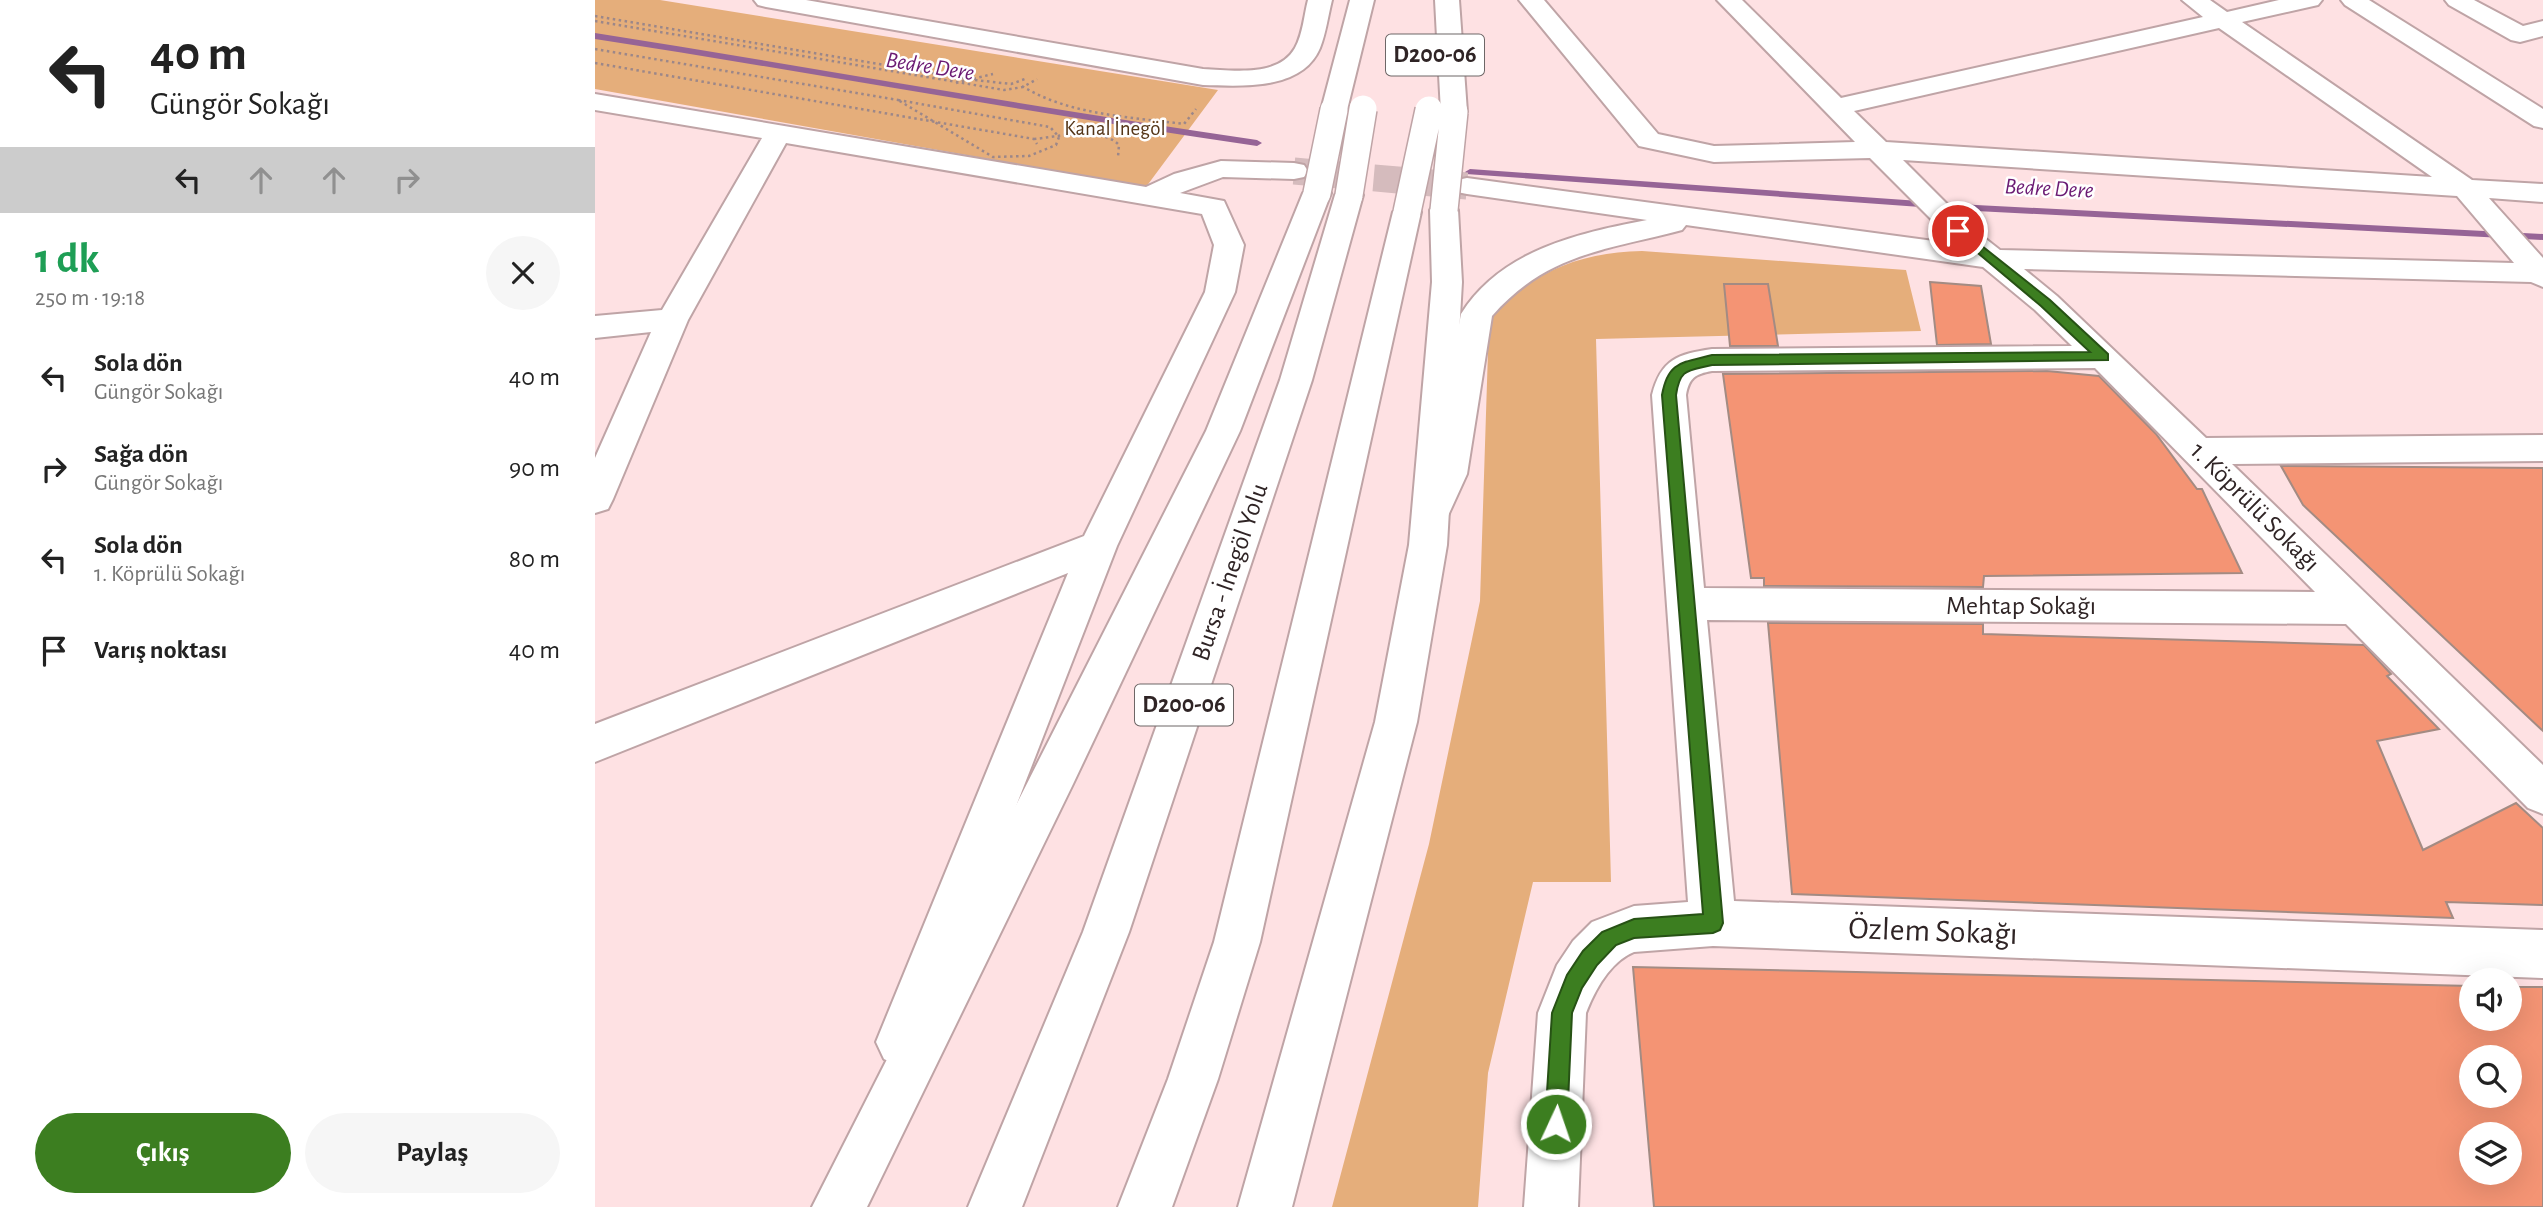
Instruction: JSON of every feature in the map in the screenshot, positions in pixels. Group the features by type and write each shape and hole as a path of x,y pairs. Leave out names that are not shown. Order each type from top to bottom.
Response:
{"main road":[{"path":"766,0 1220,78 1276,75 1305,52 1320,0"},
{"path":"837,1207 1052,783 1223,431 1320,186 1334,110 1362,0"},
{"name":"D200-06","path":"1372,55 1381,0"},
{"name":"D200-06","path":"1145,1207 1193,1079 1237,942 1439,203 1441,0"},
{"path":"1265,1207 1396,722 1428,545 1447,282 1439,203 1447,0"},
{"path":"1531,0 1649,140 1714,154 1884,157 2471,195 2540,185"},
{"name":"1. Köprülü Sokağı","path":"1729,0 1958,231 1994,259 2103,357 2543,794"},
{"path":"2194,0 2471,195 2537,270"},
{"path":"1834,108 2310,0"},
{"path":"2353,0 2543,120"},
{"path":"2457,0 2520,35 2543,28"},
{"name":"Bursa - İnegöl Yolu","path":"995,1207 1106,932 1296,380 1320,186 1363,109 1367,82"},
{"path":"595,102 1214,207 1229,245 1220,292 1098,546 837,1207"},
{"path":"595,499 673,320 778,133"},
{"path":"1149,196 1184,180 1221,169 1320,186"},
{"path":"1439,203 1699,219 1994,259 2537,270"},
{"path":"1430,515 1450,474 1477,314 1490,297 1524,269 1563,249 1597,239 1699,219"},
{"path":"595,327 673,320"},
{"path":"1713,923 1669,395 1672,378 1680,368 1712,360 2103,357"},
{"path":"2199,451 2543,448"},
{"path":"595,743 1098,546"},
{"name":"Mehtap Sokağı","path":"1687,604 2356,608"},
{"name":"Özlem Sokağı","path":"1551,1207 1562,1013 1574,982 1590,958 1609,939 1634,929 1713,923 2543,954"}],"path":[{"path":"595,16 993,83 1018,82 1025,79 1017,74"},
{"path":"595,21 1004,90 1033,83 1037,78 1035,75"},
{"path":"595,49 1050,127 1059,137"},
{"path":"595,63 951,124"},
{"path":"955,82 995,75"},
{"path":"1018,82 1034,96 1095,110 1184,124 1220,78"},
{"path":"898,100 932,121"},
{"path":"1034,139 1095,134 1114,140 1119,145 1119,156 1092,187"}],"green space":[{"name":"Kanal İnegöl","path":"595,0 660,0 1218,90 1146,187 595,89"},
{"path":"1642,251 1906,270 1921,331 1596,339 1611,882 1533,882 1488,1073 1478,1207 1332,1207 1429,844 1480,601 1489,320 1522,289 1558,268 1597,256"}],"building":[{"path":"1930,282 1981,286 1991,344 1937,345"},
{"path":"1724,284 1768,284 1778,346 1730,346"},
{"path":"2047,371 2099,376 2156,434 2197,489 2202,489 2242,573 1984,576 1983,587 1764,586 1764,578 1751,578 1723,374"},
{"path":"2281,466 2543,468 2543,731 2303,505"},
{"path":"1768,623 1983,624 1983,634 2364,645 2391,674 2387,676 2439,729 2377,741 2423,850 2516,803 2543,828 2543,905 2446,902 2453,918 1792,894"},
{"path":"1633,967 2459,986 2459,1031 2522,1031 2522,987 2543,987 2543,1207 1654,1207"}],"waterway":[{"name":"Bedre Dere","path":"595,36 826,72 1085,118 1257,143"},
{"name":"Bedre Dere","path":"1470,172 1976,208 2543,237"}],"tunnel":[{"path":"1294,171 1467,186"}],"route":[{"path":"1556,1124 1562,1013 1574,982 1590,958 1609,939 1634,929 1713,923 1669,395 1672,378 1680,368 1712,360 2103,357 2046,303 1958,231"}]}
